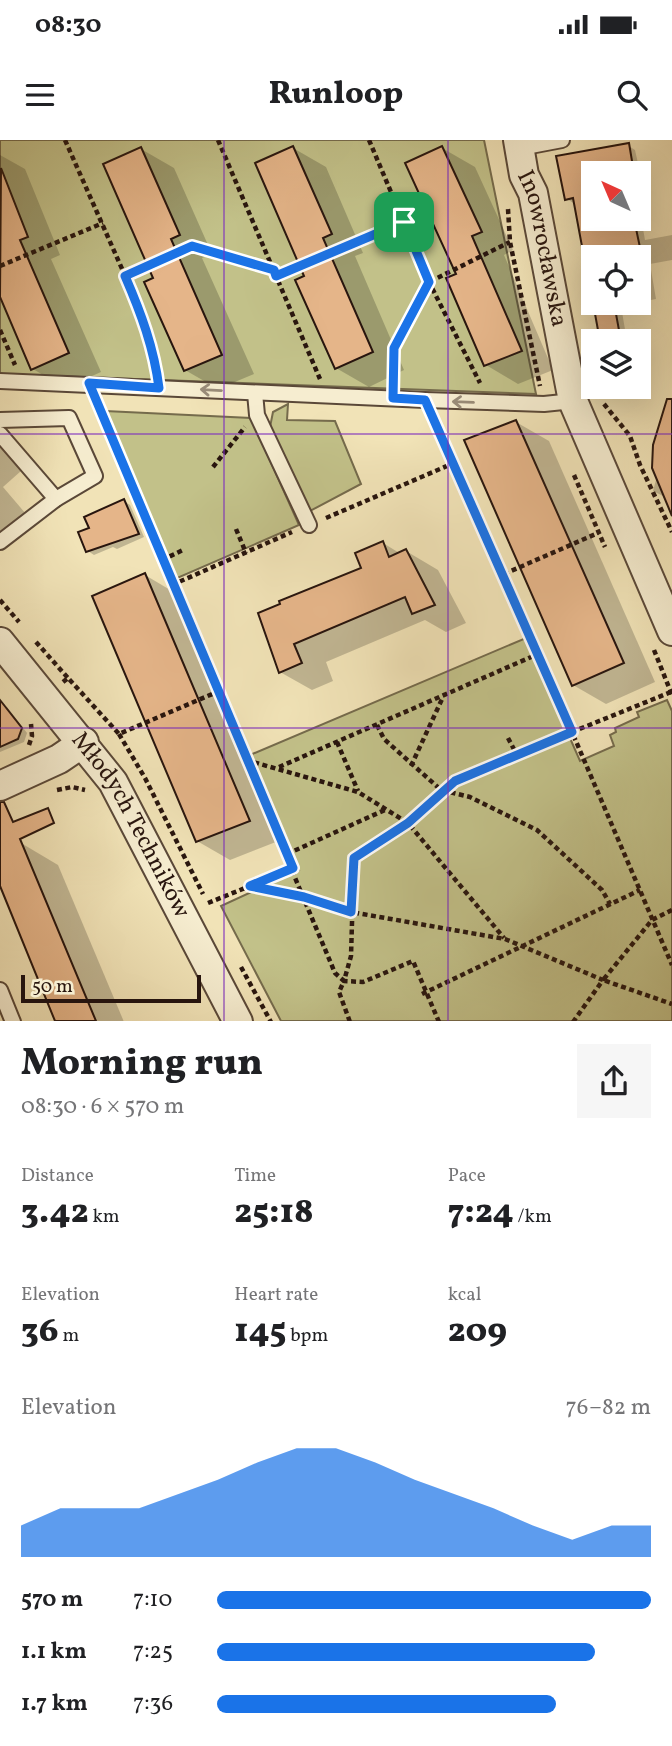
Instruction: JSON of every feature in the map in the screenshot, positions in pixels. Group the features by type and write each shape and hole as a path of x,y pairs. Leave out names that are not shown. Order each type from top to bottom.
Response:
{"street":[{"name":"Inowrocławska","path":"519,144 524,175 533,193 581,383"},
{"name":"Inowrocławska","path":"585,399 672,631"},
{"name":"Młodych Techników","path":"0,642 84,743 118,792 238,1021"},
{"path":"0,786 59,760 84,743"}],"lane":[{"path":"519,144 562,140"},
{"path":"0,381 531,404 585,399"},
{"path":"255,393 257,415 309,525"},
{"path":"0,420 69,418 95,476 56,499 0,542"},
{"path":"0,434 56,499"},
{"path":"0,990 13,1021"}],"path":[{"path":"65,140 103,223 149,336 159,388"},
{"path":"218,140 327,396"},
{"path":"369,140 429,282 489,402"},
{"path":"507,199 510,242 541,391"},
{"path":"276,276 404,222"},
{"path":"0,265 103,223"},
{"path":"393,398 394,348 429,282 510,242"},
{"path":"125,276 192,246 274,270"},
{"path":"0,330 23,382"},
{"path":"89,383 335,973 344,981 363,982 413,961 439,1021"},
{"path":"585,399 630,436 640,465 672,532"},
{"path":"425,400 504,574 672,965"},
{"path":"213,467 257,415"},
{"path":"400,477 404,484"},
{"path":"236,529 246,553"},
{"path":"504,574 598,533"},
{"path":"162,560 183,550"},
{"path":"279,767 500,674 538,654"},
{"path":"60,684 68,678 119,734 145,778 213,914"},
{"path":"119,734 217,692"},
{"path":"350,1021 338,992 351,956 354,858 408,823 441,790 455,781 671,692 672,695"},
{"path":"411,766 443,696"},
{"path":"29,720 32,736 27,743 32,752"},
{"path":"377,725 384,739 411,766 441,790 470,797 537,830 602,890 610,904"},
{"path":"508,738 517,755"},
{"path":"337,742 358,792"},
{"path":"246,760 279,767 358,792 408,823 505,939"},
{"path":"53,791 83,788 90,795"},
{"path":"287,854 387,809"},
{"path":"208,903 293,868"},
{"path":"250,886 304,897 351,912 505,939 603,980 672,1004"},
{"path":"422,994 640,890"},
{"path":"573,1021 652,920 672,910"},
{"path":"236,957 271,1021"}],"shaded area":[{"path":"0,140 484,140 536,394 0,374"},
{"path":"288,404 287,420 335,421 361,484 310,511 270,427 273,412"},
{"path":"105,411 251,418 299,525 175,579"},
{"path":"526,638 580,761 614,746 610,735 616,732 615,728 639,717 637,712 667,700 672,711 672,1021 281,1021 221,906 299,870 250,755"}],"building":[{"path":"629,143 632,161 581,161 581,231 637,231 639,245 582,245 573,198 565,200 556,156"},
{"path":"293,146 332,234 323,238 373,352 335,369 295,280 304,276 255,163"},
{"path":"442,146 482,232 472,236 522,351 484,366 446,278 456,274 405,163"},
{"path":"141,147 180,235 171,239 222,355 184,371 144,282 153,278 103,164"},
{"path":"1,168 28,237 20,240 69,353 31,370 0,297"},
{"path":"595,315 616,315 619,329 598,329"},
{"path":"667,399 672,399 672,516 652,468 653,445"},
{"path":"516,420 624,663 572,686 464,440"},
{"path":"124,499 139,534 86,552 78,532 89,528 84,517"},
{"path":"383,541 389,557 406,549 435,605 412,614 405,597 294,644 302,663 279,673 258,613 280,604 279,601 361,568 355,553"},
{"path":"145,573 250,821 196,842 92,596"},
{"path":"0,700 22,728 18,739 0,747"},
{"path":"0,802 4,802 13,822 48,808 54,823 20,839 96,1021 55,1021 0,886"}],"route":[{"path":"404,222 429,282 394,348 393,398 425,400 572,732 455,781 441,790 408,823 354,858 351,912 304,897 250,886 293,868 89,383 159,388 155,358 142,314 125,276 192,246 274,270 276,276 404,222"}]}
